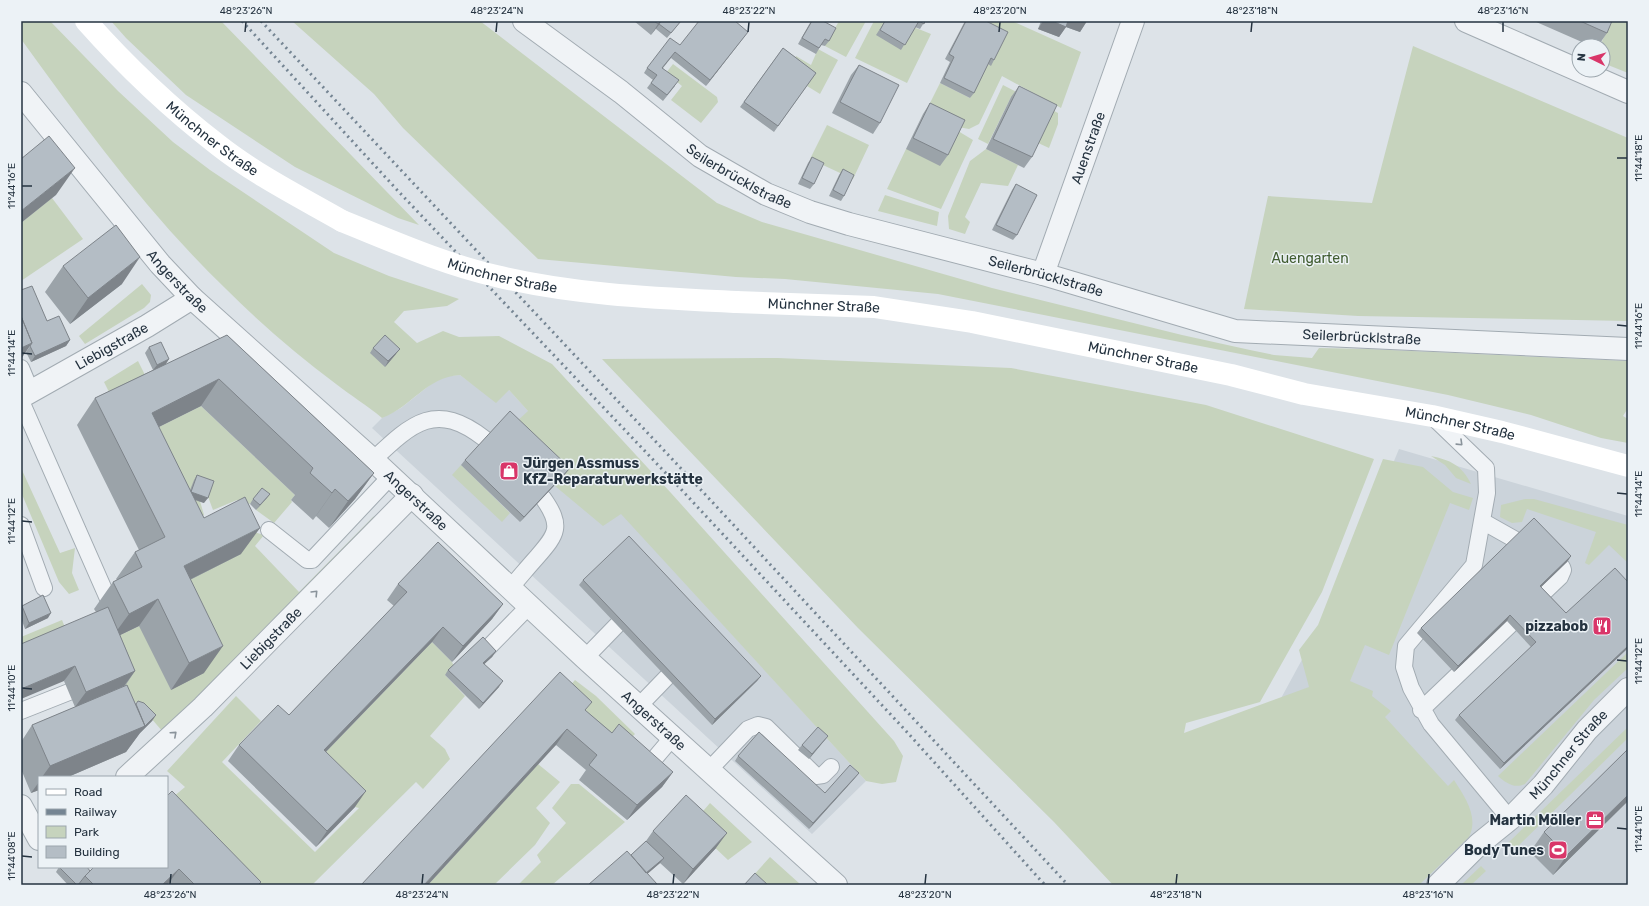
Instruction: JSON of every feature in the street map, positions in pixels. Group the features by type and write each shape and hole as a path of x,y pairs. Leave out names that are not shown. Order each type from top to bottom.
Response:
{"main road":[{"name":"Münchner Straße","path":"86,21 114,53 162,99 218,146 274,183 342,221 456,264 495,276 571,291 618,296 874,307 972,322 1231,375 1304,394 1432,416 1502,432 1628,466"}],"street":[{"name":"Seilerbrücklstraße","path":"524,21 621,92 700,156 766,194 810,212 850,224 1043,274 1235,332 1628,349"},
{"name":"Auenstraße","path":"1043,274 1133,21"},
{"path":"1466,21 1628,92"},
{"name":"Angerstraße","path":"21,93 160,264 192,298 412,495 638,707 836,885"},
{"name":"Liebigstraße","path":"24,397 147,326 192,298"},
{"name":"Liebigstraße","path":"128,776 203,707 412,495"},
{"name":"Münchner Straße","path":"1438,885 1479,844 1510,819 1543,785 1587,730 1628,689"},
{"path":"21,806 38,837"}],"lane":[{"path":"21,368 24,397 109,601"},
{"path":"1432,416 1486,468 1487,494 1474,565 1406,646 1404,667 1411,688 1421,710 1510,819"},
{"path":"373,460 405,431 430,419 454,420 472,429 485,439"},
{"path":"268,530 307,560 312,560 391,476"},
{"path":"510,588 552,541 555,530 554,522 551,510 543,498"},
{"path":"1482,521 1514,539"},
{"path":"21,525 44,588"},
{"path":"1540,596 1560,577 1563,570 1562,567"},
{"path":"486,650 530,605"},
{"path":"585,658 617,625"},
{"path":"1421,710 1510,625"},
{"path":"638,707 667,677"},
{"path":"21,711 69,692"},
{"path":"709,770 748,729 758,725 766,726 816,776 823,775 831,766"},
{"path":"644,771 672,738"}],"shaded area":[{"path":"460,375 472,384 509,390 866,781 812,834 372,428 382,418 401,408 435,381 448,376"},
{"path":"1399,449 1628,516 1628,885 1128,885 1267,724 1342,586"}],"green space":[{"path":"21,21 50,21 118,91 173,142 210,170 334,253 389,276 459,299 447,306 404,311 394,322 417,343 443,331 459,337 499,336 552,364 671,493 894,741 903,756 896,782 882,784 866,781 621,514 603,526 555,486 566,473 514,424 528,411 509,390 496,403 460,375 448,377 428,387 402,407 382,418 307,362 265,326 197,260 143,200 93,137 21,39"},
{"path":"111,21 221,21 419,225 398,218 295,167 186,95 126,38"},
{"path":"292,21 480,21 717,203 762,222 992,288 1182,335 1274,355 1312,358 1319,348 1628,361 1628,408 1623,416 1628,419 1628,443 1601,438 1531,415 1448,395 938,294 785,279 736,277 538,259 403,128 374,94"},
{"path":"839,21 866,21 846,57 825,46"},
{"path":"874,21 903,24 931,34 907,83 855,58"},
{"path":"972,21 1012,21 1081,52 1061,108 1002,76 979,124 969,129 958,127 926,111 940,83 970,98 988,64 990,65"},
{"path":"1611,21 1628,21 1628,73 1611,66 1611,38 1604,38"},
{"name":"Auengarten","path":"1413,46 1628,138 1628,321 1358,316 1244,309 1268,196 1372,203"},
{"path":"818,49 838,60 820,94 807,86 812,78 792,63 796,56 811,65"},
{"path":"673,64 717,97 718,102 701,123 671,100 682,86 666,73"},
{"path":"1003,85 1058,113 1058,124 1049,148 1036,142 1011,97 988,144 978,139"},
{"path":"827,125 869,145 853,179 810,159"},
{"path":"958,131 973,140 941,209 887,189 906,149"},
{"path":"986,149 1018,165 1008,186 981,183 965,217 970,222 965,234 949,229 948,216 970,161"},
{"path":"885,195 939,212 937,226 878,211"},
{"path":"52,198 83,239 21,281 21,223"},
{"path":"142,284 151,295 150,302 144,308 85,344 79,336"},
{"path":"778,358 1011,368 1206,405 1374,459 1322,592 1260,702 1186,723 1184,733 1309,687 1299,650 1318,625 1383,459 1423,467 1453,492 1473,498 1469,510 1450,503 1389,655 1365,645 1350,681 1373,691 1372,696 1391,711 1385,717 1448,786 1454,780 1466,800 1472,815 1472,830 1469,837 1419,885 1113,885 1054,822 858,628 602,359"},
{"path":"138,361 152,389 116,406 104,382"},
{"path":"201,406 295,495 291,500 292,502 274,523 256,510 259,493 250,504 237,500 213,510 207,494 200,501 204,515 177,528 133,440"},
{"path":"1431,456 1444,459 1455,464 1464,472 1471,484 1456,478 1445,465"},
{"path":"461,465 510,513 502,522 452,475"},
{"path":"21,468 60,553 75,548 72,573 79,590 69,594 59,582 21,492"},
{"path":"1525,499 1534,499 1628,525 1628,563 1609,545 1589,565 1585,563 1596,532 1527,509 1522,522 1512,523 1500,517 1501,505"},
{"path":"384,510 163,732 138,703 119,698 110,640 139,626 165,592 226,524 264,535 255,546 299,592 373,517"},
{"path":"62,620 68,635 21,655 21,637"},
{"path":"432,642 452,662 454,667 445,675 465,696 430,736 445,749 450,759 423,789 416,782 312,885 238,885 168,803 168,801 185,787 167,771 236,696 261,721 222,762 315,852 359,808 355,807 313,765"},
{"path":"1628,652 1628,668 1594,700 1525,784 1514,786 1498,776"},
{"path":"575,680 596,696 635,734 619,750 559,698"},
{"path":"1628,727 1628,738 1512,852 1506,846 1508,843"},
{"path":"538,764 560,782 536,808 550,823 535,845 494,885 428,885"},
{"path":"571,784 579,784 625,822 552,885 518,885 541,862 537,855 566,823 552,808"},
{"path":"710,803 752,842 728,860 691,825"},
{"path":"770,857 800,884 758,885 751,878"},
{"path":"1481,866 1486,871 1471,885 1461,885"}],"building":[{"path":"654,21 661,21 658,24"},
{"path":"661,21 681,21 671,33 659,24"},
{"path":"699,21 735,21 748,32 710,80 675,52 662,68 679,80 667,95 651,83 657,75 647,68 670,38 680,45"},
{"path":"812,21 823,21 836,28 829,41 825,39 819,48 802,38"},
{"path":"885,21 919,21 905,45 880,30"},
{"path":"966,21 986,21 1008,32 994,60 991,58 974,93 944,78 954,57 949,54"},
{"path":"1052,21 1068,21 1066,27"},
{"path":"1580,21 1612,21 1607,33"},
{"path":"783,48 816,73 778,126 744,102"},
{"path":"859,65 899,85 880,123 840,102"},
{"path":"1019,86 1057,105 1032,157 993,139"},
{"path":"930,103 965,120 948,155 913,138"},
{"path":"49,136 75,168 21,211 21,159"},
{"path":"812,157 824,163 814,184 802,178"},
{"path":"843,169 854,175 844,196 833,190"},
{"path":"1016,184 1037,195 1017,235 996,225"},
{"path":"116,225 140,257 88,298 63,266"},
{"path":"32,286 47,321 59,316 70,340 35,356 30,346 32,343 21,316 21,290"},
{"path":"21,316 32,343 21,348"},
{"path":"227,335 374,473 348,501 335,489 332,493 310,473 313,468 219,379 152,413 204,518 245,497 260,528 184,566 223,646 189,663 158,599 129,614 113,582 142,567 135,552 165,537 95,398"},
{"path":"385,335 400,349 388,361 373,348"},
{"path":"161,342 169,359 157,365 149,347"},
{"path":"510,411 570,468 524,517 465,460"},
{"path":"197,475 214,481 208,498 191,492"},
{"path":"262,488 270,494 260,505 253,499"},
{"path":"1534,518 1571,556 1540,586 1566,613 1615,568 1628,582 1628,646 1504,763 1459,715 1536,642 1510,615 1458,666 1421,628"},
{"path":"629,536 761,676 715,719 583,580"},
{"path":"438,542 503,604 463,646 443,627 324,750 366,791 327,831 239,745 278,705 289,715 407,592 398,584"},
{"path":"43,595 51,613 29,623 22,606"},
{"path":"108,607 135,671 86,692 75,666 21,689 21,644"},
{"path":"483,637 496,651 483,663 503,681 483,703 448,670"},
{"path":"560,672 592,702 585,710 612,733 619,724 673,772 637,805 589,765 597,755 567,729 424,885 361,885"},
{"path":"127,685 145,726 50,766 32,725"},
{"path":"138,701 144,703 156,715 145,726 136,704"},
{"path":"818,727 828,736 812,754 802,745"},
{"path":"759,732 825,793 850,765 859,773 813,823 738,756"},
{"path":"1628,749 1628,795 1567,855 1544,832"},
{"path":"172,791 261,882 258,885 195,885 179,869 162,885 94,885 85,876 93,868 168,868 168,795"},
{"path":"686,795 727,833 693,869 653,831"},
{"path":"646,841 664,858 646,873 631,855"},
{"path":"627,851 657,884 656,885 588,885"},
{"path":"60,868 88,868 90,871 77,885"},
{"path":"755,873 768,885 744,885"}],"railway":[{"path":"242,21 399,192 678,486 906,731 1045,885"},
{"path":"261,21 689,477 1068,885"}],"place":[{"name":"Jürgen Assmuss KfZ-Reparaturwerkstätte","path":"509,471"},
{"name":"pizzabob","path":"1602,626"},
{"name":"Martin Möller","path":"1595,820"},
{"name":"Body Tunes","path":"1558,850"}]}
